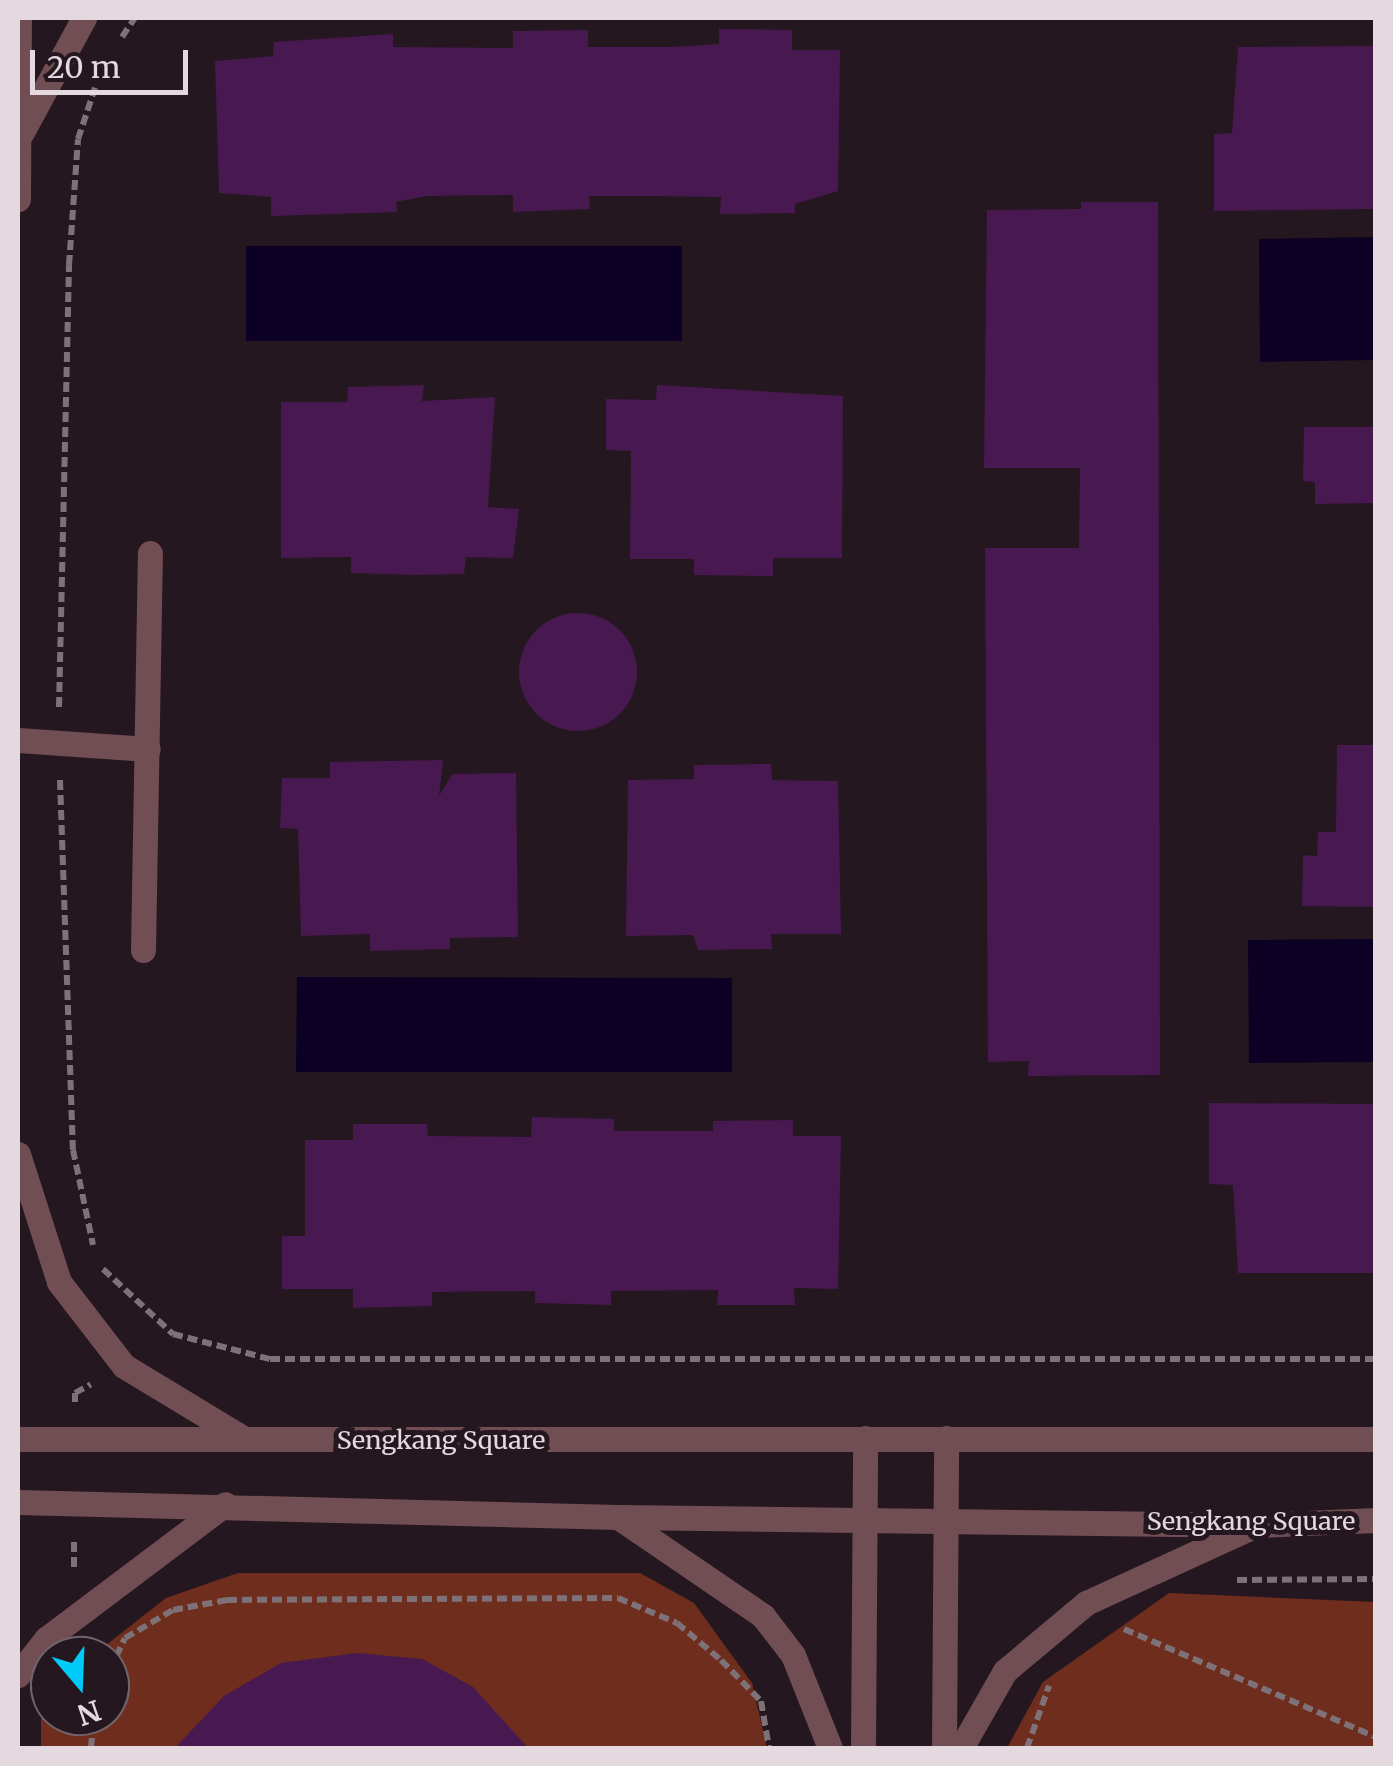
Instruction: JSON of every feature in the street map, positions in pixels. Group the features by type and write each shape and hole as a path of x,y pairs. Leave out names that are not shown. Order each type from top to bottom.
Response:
{"street":[{"path":"18,199 19,18"},
{"path":"20,136 84,18"},
{"path":"143,950 150,553"},
{"path":"18,740 148,749"},
{"path":"18,1154 60,1282 124,1366 243,1438"},
{"path":"863,1748 865,1438"},
{"path":"944,1748 946,1438"},
{"name":"Sengkang Square","path":"18,1439 1376,1439"},
{"name":"Sengkang Square","path":"18,1502 225,1504 618,1517 946,1517 1257,1525 1376,1520"},
{"path":"18,1675 46,1639 225,1504"},
{"path":"618,1517 762,1616 793,1655 830,1748"},
{"path":"961,1748 1006,1671 1086,1602 1257,1525"}],"path":[{"path":"113,50 135,18"},
{"path":"96,84 78,139 69,265 58,743 73,1150 96,1262 174,1334 270,1359 1376,1360"},
{"path":"128,1636 173,1610 226,1600 618,1598 677,1623 721,1660 761,1701 769,1748"},
{"path":"1120,1628 1376,1737"},
{"path":"1027,1748 1056,1667"}],"shaded area":[{"path":"1375,237 1375,360 1260,362 1259,239"},
{"path":"246,246 682,246 682,341 246,341"},
{"path":"1375,939 1375,1062 1249,1063 1248,940"},
{"path":"297,977 732,978 732,1072 296,1072"},
{"path":"238,1573 640,1573 694,1603 752,1683 767,1748 41,1748 41,1736 130,1736 130,1636 118,1636 166,1598"},
{"path":"1169,1593 1375,1602 1375,1748 1007,1748 1043,1682"}],"building":[{"path":"719,29 792,30 792,50 840,50 838,191 795,204 795,213 720,214 721,197 651,196 589,196 590,209 513,212 513,195 427,196 396,202 397,212 271,216 271,197 219,193 215,61 273,56 274,42 393,34 393,47 513,48 513,31 588,30 588,47 672,47 719,44"},
{"path":"1376,46 1376,209 1214,211 1214,134 1232,133 1238,47"},
{"path":"1081,202 1158,202 1160,1075 1028,1076 1029,1061 988,1062 985,548 1079,548 1080,468 984,468 987,210 1081,209"},
{"path":"424,385 422,401 495,397 488,507 519,509 513,558 466,557 464,574 416,575 351,573 351,557 281,558 281,402 347,402 348,387"},
{"path":"657,385 843,396 842,558 773,558 773,576 694,575 694,559 630,559 631,451 606,450 606,399 656,400"},
{"path":"1304,427 1376,427 1376,503 1315,504 1315,482 1303,481"},
{"path":"578,613 601,617 620,630 633,649 637,672 633,695 620,714 601,727 578,731 555,727 536,714 523,695 519,672 523,649 536,630 555,617"},
{"path":"1337,745 1376,745 1376,907 1302,906 1303,855 1317,856 1318,832 1336,832"},
{"path":"443,760 439,796 452,774 516,773 518,937 450,938 450,949 370,951 370,934 301,936 298,829 280,828 282,778 330,778 330,762"},
{"path":"771,764 772,780 838,781 841,934 771,934 772,949 698,950 693,935 626,936 628,780 694,779 694,765"},
{"path":"1209,1103 1376,1104 1376,1273 1238,1273 1233,1185 1209,1184"},
{"path":"532,1117 614,1119 614,1131 713,1131 713,1121 793,1120 793,1136 841,1136 838,1289 794,1288 795,1305 717,1305 718,1290 611,1291 611,1305 535,1303 535,1291 432,1292 432,1306 353,1308 353,1289 282,1289 282,1236 305,1236 305,1140 353,1140 353,1124 427,1124 428,1136 531,1137"},
{"path":"357,1653 422,1659 473,1687 528,1748 175,1748 224,1696 281,1663"}]}
